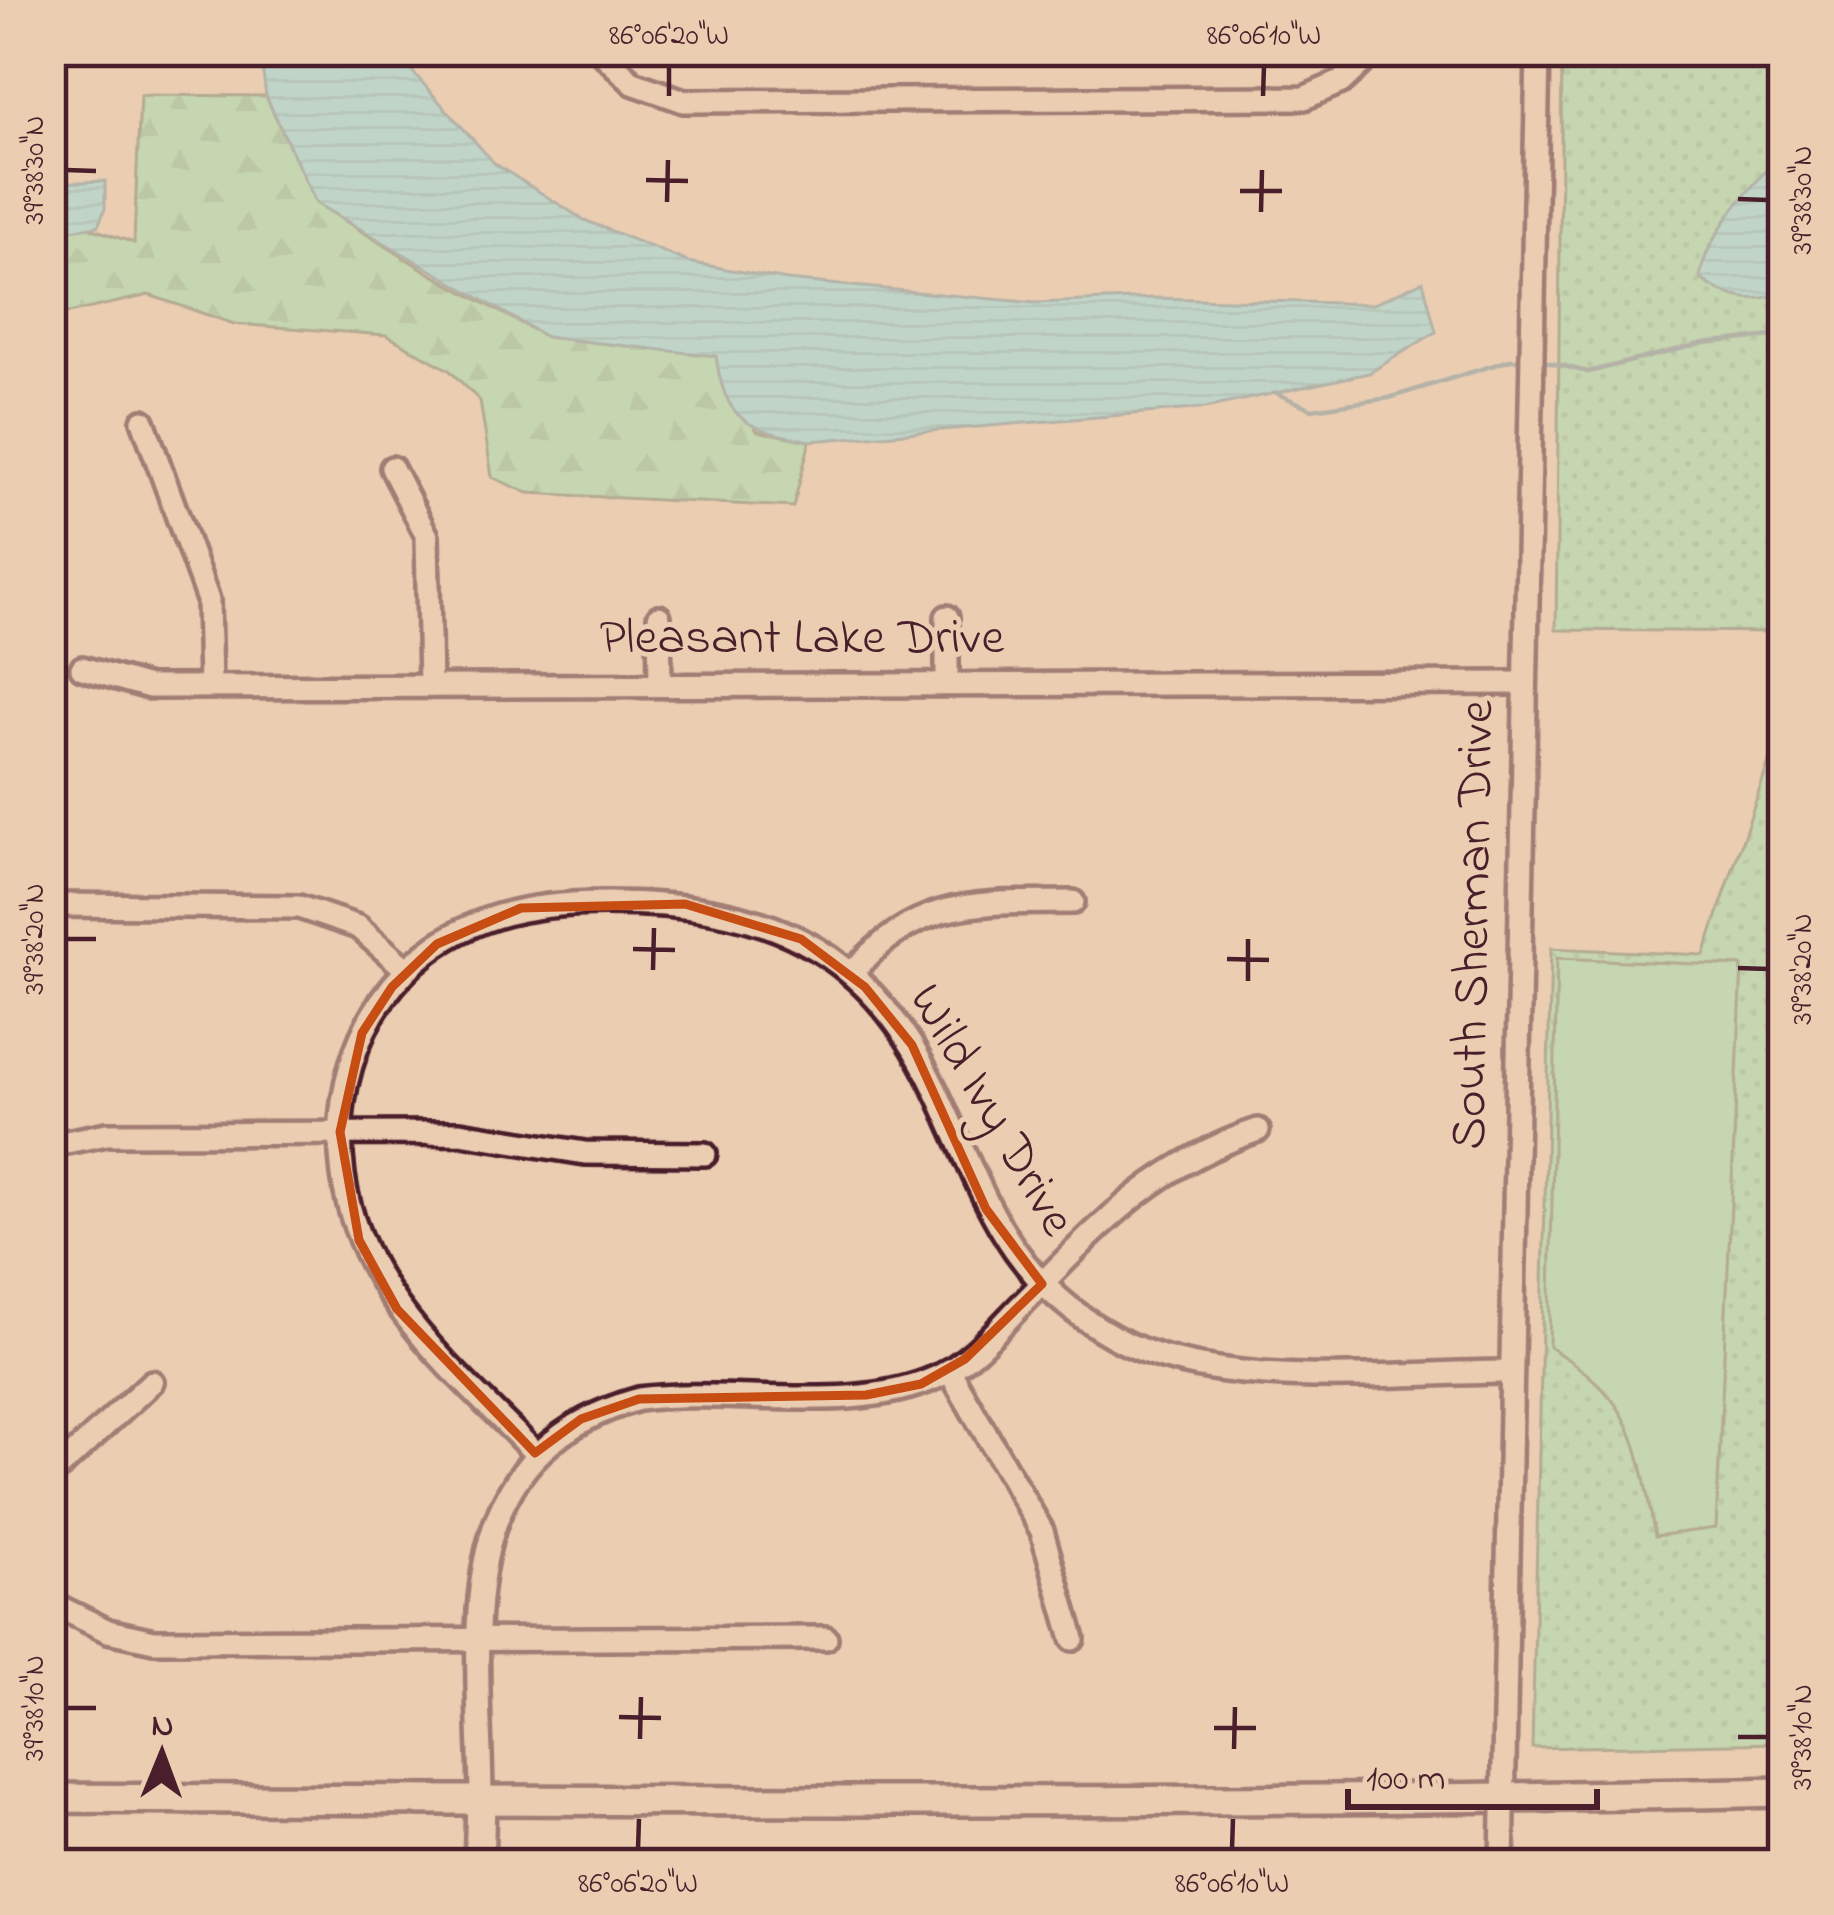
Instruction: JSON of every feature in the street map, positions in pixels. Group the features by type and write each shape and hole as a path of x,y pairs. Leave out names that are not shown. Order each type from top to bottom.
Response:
{"main road":[{"path":"51,1798 481,1804 1502,1800 1783,1792"},
{"path":"479,1864 481,1804"}],"street":[{"path":"600,51 633,83 684,100 1058,101 1304,98 1341,82 1374,51"},
{"name":"South Sherman Drive","path":"1502,1864 1538,51"},
{"path":"143,421 208,600 210,686"},
{"path":"392,468 427,536 430,686"},
{"path":"947,616 947,684"},
{"path":"659,617 660,685"},
{"name":"Pleasant Lake Drive","path":"82,668 148,687 1525,683"},
{"path":"851,974 890,934 939,909 978,903 1073,902"},
{"name":"Wild Ivy Drive","path":"535,1453 388,1296 351,1218 340,1132 345,1085 359,1041 407,970 450,936 506,911 568,903 669,903 722,910 773,926 851,974 912,1045 993,1223 1042,1284 1120,1341 1162,1358 1222,1371 1511,1372"},
{"path":"51,905 299,907 358,927 407,970"},
{"path":"481,1804 481,1640 487,1542 503,1497 535,1453 581,1420 639,1399 882,1394 949,1370 1160,1174 1209,1146 1258,1130"},
{"path":"51,1145 107,1134 460,1133 585,1153 705,1154"},
{"path":"949,1370 1042,1531 1073,1639"},
{"path":"51,1475 152,1382"},
{"path":"51,1604 109,1631 154,1641 826,1638"}],"highlighted area":[{"path":"685,904 801,939 865,987 912,1045 986,1209 1042,1284 965,1359 921,1384 866,1395 639,1399 581,1419 535,1453 397,1309 359,1240 340,1132 362,1033 392,987 437,944 521,908"}],"green space":[{"path":"1562,51 1783,51 1783,632 1556,630"},
{"path":"140,95 266,96 316,203 546,337 717,355 757,431 810,441 793,507 528,493 492,477 480,401 449,370 386,335 234,324 149,295 51,317 51,233 88,227 134,243"},
{"path":"1783,720 1783,1743 1532,1748 1551,948 1704,955"},
{"path":"1557,958 1742,966 1716,1528 1655,1536 1628,1426 1600,1386 1549,1347"}],"water":[{"path":"260,51 394,51 495,164 584,220 688,262 787,280 1036,303 1155,298 1373,304 1423,281 1436,332 1369,373 1205,408 810,441 789,437 755,426 733,409 716,356 546,337 316,203 266,96"},
{"path":"1783,152 1783,291 1751,298 1719,290 1700,278 1711,245 1732,211"},
{"path":"105,181 105,209 98,226 51,233 51,183"}],"waterway":[{"path":"1538,360 1588,372 1704,343 1783,335"},
{"path":"1278,394 1312,409 1389,398 1510,360 1527,360"}]}
